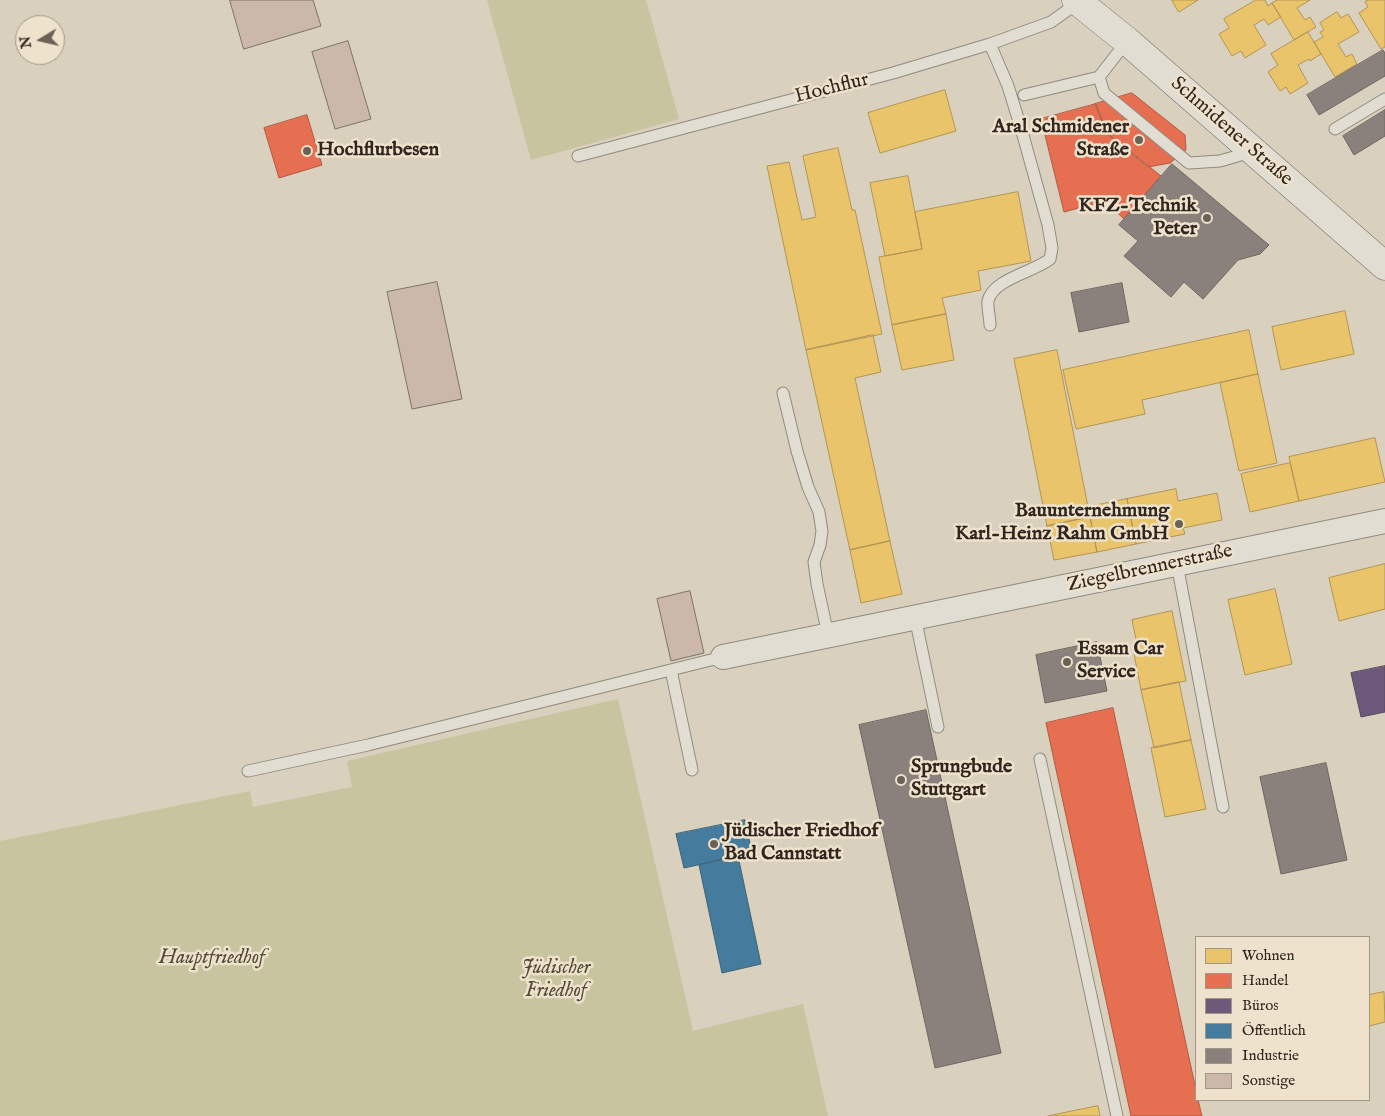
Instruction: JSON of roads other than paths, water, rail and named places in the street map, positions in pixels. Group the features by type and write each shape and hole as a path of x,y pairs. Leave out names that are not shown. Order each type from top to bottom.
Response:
{"main road":[{"name":"Schmidener Straße","path":"1078,1 1127,41 1385,266"}],"street":[{"name":"Ziegelbrennerstraße","path":"723,657 1385,521"}],"lane":[{"name":"Hochflur","path":"578,156 893,73 990,44 1051,22 1078,1"},
{"path":"1024,95 1099,77 1127,41"},
{"path":"990,44 1008,86 1021,128 1048,225 1052,248 1050,259 1044,264 1004,282 995,289 988,300 990,325"},
{"path":"1099,77 1104,93 1189,163 1220,161 1252,152"},
{"path":"1335,129 1385,100"},
{"path":"783,393 797,451 808,487 819,512 822,531 820,545 814,562 816,584 828,635"},
{"path":"1177,564 1223,807"},
{"path":"915,617 938,727"},
{"path":"248,771 377,742 723,657"},
{"path":"671,670 692,770"},
{"path":"1040,759 1117,1116"}],"place":[{"name":"Aral Schmidener Straße","path":"1139,140"},
{"name":"Hochflurbesen","path":"307,151"},
{"name":"KFZ-Technik Peter","path":"1207,218"},
{"name":"Bauunternehmung Karl-Heinz Rahm GmbH","path":"1179,524"},
{"name":"Essam Car Service","path":"1067,662"},
{"name":"Sprungbude Stuttgart","path":"901,780"},
{"name":"Jüdischer Friedhof Bad Cannstatt","path":"714,844"}],"park label":[{"name":"Hauptfriedhof","path":"212,959"},
{"name":"Jüdischer Friedhof","path":"556,980"}]}
